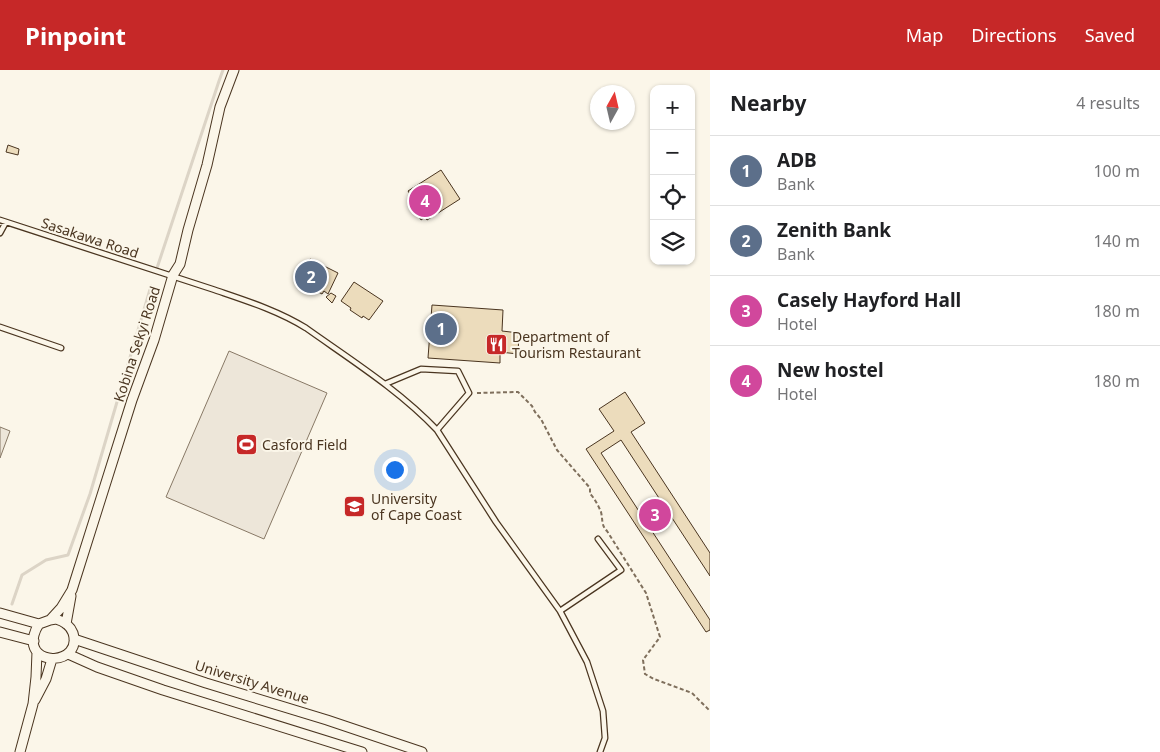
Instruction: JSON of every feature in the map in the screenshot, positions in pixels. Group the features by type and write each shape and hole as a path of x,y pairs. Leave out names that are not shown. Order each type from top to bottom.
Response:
{"street":[{"name":"Kobina Sekyi Road","path":"50,620 61,608 72,590 132,400 154,340 173,277 180,264 207,165 220,107 234,70"},
{"path":"66,624 72,590"},
{"path":"0,613 39,624 56,619 66,624 73,633 74,638 71,649 63,657 46,658 37,652"},
{"path":"20,752 33,704 37,652 34,634 39,624"},
{"path":"0,632 34,641"},
{"name":"University Avenue","path":"74,638 206,683 327,720 422,752"},
{"path":"68,654 97,667 163,690 362,752"},
{"path":"33,704 46,679 52,659"}],"lane":[{"name":"Sasakawa Road","path":"0,220 245,300 293,320 385,384 427,419 437,430 496,522 560,611 587,662 603,711 604,738 600,752"},
{"path":"0,233 6,222"},
{"path":"0,327 61,348"},
{"path":"385,384 421,369 458,371 469,394 437,430"},
{"path":"560,611 621,570 598,539"}],"shaded area":[{"name":"Casford Field","path":"229,351 327,393 264,539 166,497"},
{"path":"0,427 10,431 0,458"}],"building":[{"path":"8,145 19,149 18,155 6,152"},
{"path":"441,170 460,199 427,220 425,217 421,220 415,210 419,207 408,191"},
{"path":"310,259 338,273 328,294 324,291 322,294 311,288 312,285 299,278"},
{"path":"354,282 383,301 369,320 350,310 351,308 341,301"},
{"path":"331,293 336,296 332,303 326,297"},
{"path":"432,305 503,310 502,331 519,333 518,354 500,352 500,363 428,358"},
{"path":"625,392 645,423 631,432 710,553 710,576 621,440 601,453 710,620 710,630 706,632 586,449 614,431 599,409"}],"waterway":[{"path":"157,268 223,70"},
{"path":"12,604 22,575 46,560 68,555 90,494 151,286"}],"place":[{"name":"New hostel","path":"425,201"},
{"name":"Zenith Bank","path":"311,277"},
{"name":"ADB","path":"441,329"},
{"name":"Department of Tourism Restaurant","path":"496,345"},
{"name":"Casford Field","path":"246,445"},
{"name":"University of Cape Coast","path":"355,507"},
{"name":"Casely Hayford Hall","path":"655,515"}]}
